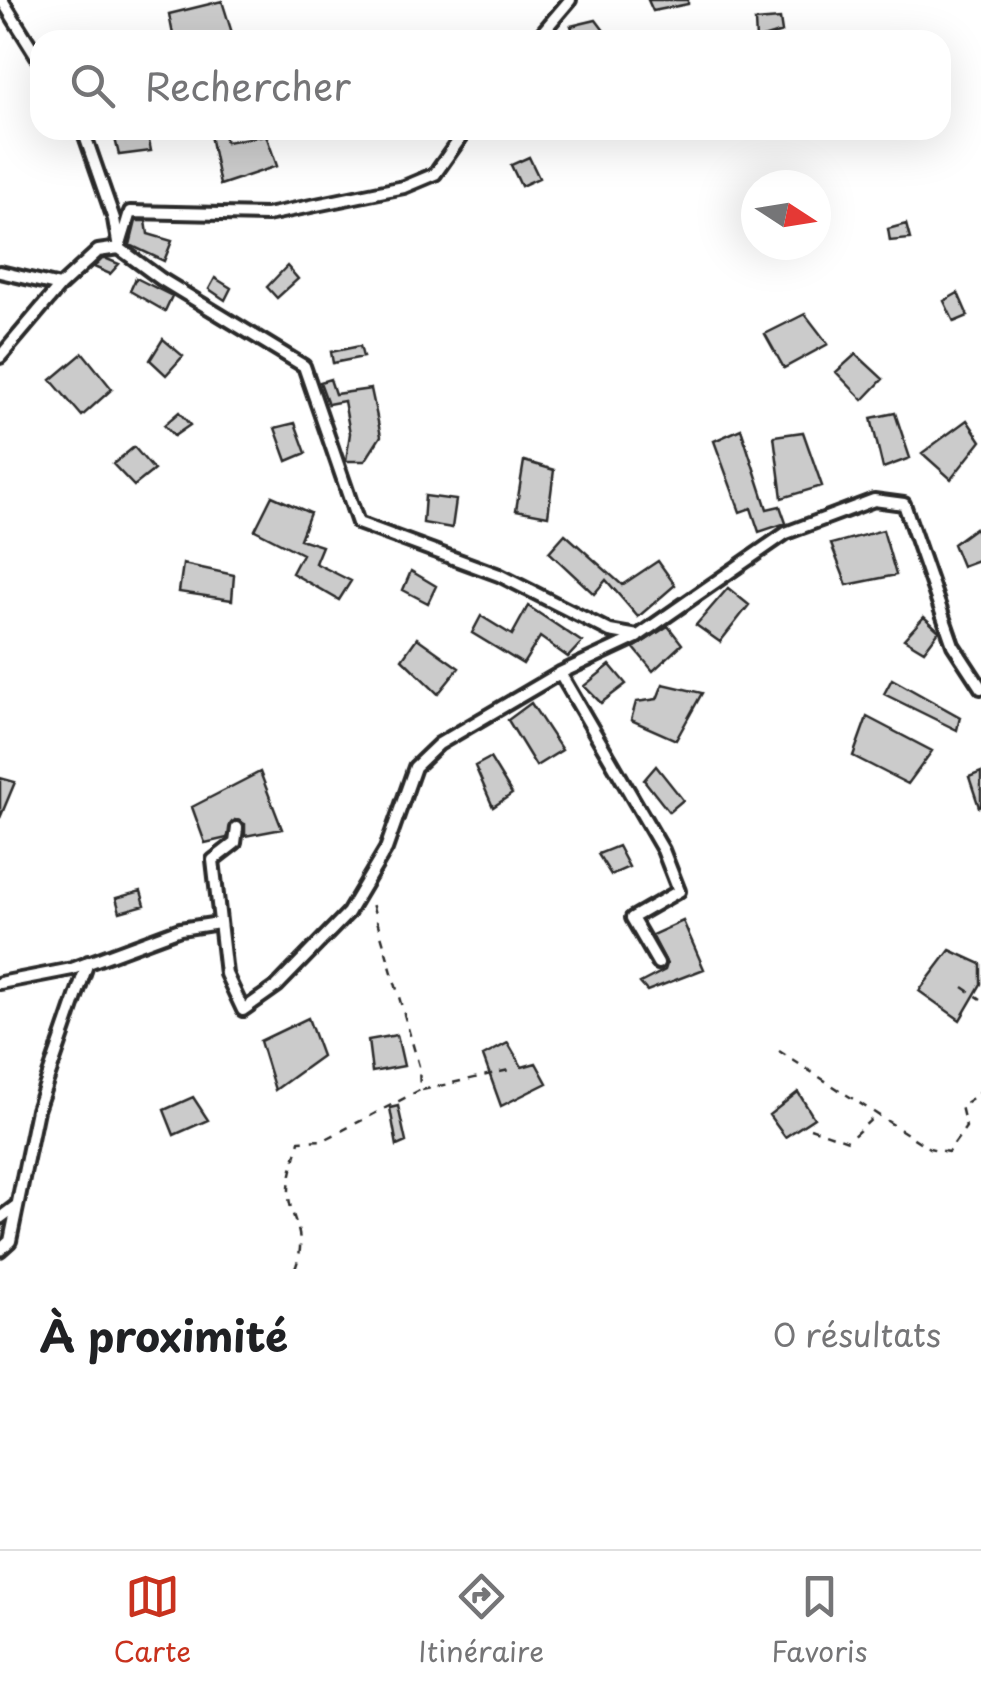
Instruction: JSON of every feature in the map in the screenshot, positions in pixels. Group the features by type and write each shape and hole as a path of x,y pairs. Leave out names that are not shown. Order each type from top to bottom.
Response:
{"street":[{"path":"2,0 30,45"},
{"path":"544,30 570,0"},
{"path":"86,140 114,219 118,248"},
{"path":"118,248 130,212 267,214 404,187 436,174 459,140"},
{"path":"0,357 60,286 98,251 118,248 161,279 304,366 358,523 499,575 610,631 638,636"},
{"path":"0,272 60,286"},
{"path":"237,828 235,844 214,860 226,974 243,1010 277,986 329,936 367,884 386,849 416,768 438,744 560,673 638,636 786,534 874,500 904,504 953,645 981,688"},
{"path":"560,673 664,850 679,891 632,918 658,964"},
{"path":"0,983 13,984 88,962 180,929 219,923"},
{"path":"0,1250 10,1241 37,1110 88,962"},
{"path":"0,1218 16,1206"}],"path":[{"path":"367,884 394,992 420,1066 420,1090"},
{"path":"963,987 981,1000"},
{"path":"778,1051 929,1148 948,1152 966,1128 961,1106 981,1092"},
{"path":"295,1269 300,1256 300,1224 288,1192 299,1141 324,1140 420,1090 513,1068"},
{"path":"810,1128 848,1141 877,1114"}],"building":[{"path":"648,0 688,0 688,4 653,11"},
{"path":"222,1 231,30 172,30 169,14"},
{"path":"780,19 782,30 755,30 755,21"},
{"path":"596,20 604,30 572,30 571,26"},
{"path":"115,140 149,140 151,151 119,155"},
{"path":"211,140 268,140 277,166 220,185"},
{"path":"529,157 539,178 521,186 511,165"},
{"path":"136,221 146,221 148,234 172,241 164,261 130,245"},
{"path":"906,224 910,239 890,241 888,229"},
{"path":"102,259 119,264 110,274 94,267"},
{"path":"287,266 298,279 277,298 267,287"},
{"path":"136,278 172,296 165,311 130,291"},
{"path":"215,278 231,288 225,300 209,289"},
{"path":"958,293 968,316 954,322 944,301"},
{"path":"805,314 828,344 784,368 765,334"},
{"path":"163,339 183,356 166,375 150,360"},
{"path":"360,346 363,357 333,363 331,352"},
{"path":"83,353 112,389 82,416 51,380"},
{"path":"856,354 883,379 863,400 836,372"},
{"path":"330,379 335,394 371,389 381,436 365,461 346,461 350,433 344,401 328,404 320,382"},
{"path":"179,412 190,425 174,436 164,425"},
{"path":"895,413 910,458 883,468 871,418"},
{"path":"967,420 981,441 951,479 922,453"},
{"path":"295,423 306,453 287,461 275,428"},
{"path":"741,429 767,509 780,506 786,523 759,532 751,508 740,512 714,441"},
{"path":"803,432 822,486 782,498 774,436"},
{"path":"134,447 154,470 134,486 113,464"},
{"path":"524,461 554,470 548,516 516,510"},
{"path":"272,496 310,513 300,539 322,546 315,563 351,581 339,600 292,573 302,554 255,530"},
{"path":"425,496 456,500 452,528 423,523"},
{"path":"975,528 981,540 981,559 962,566 953,544"},
{"path":"883,530 896,575 847,585 831,544"},
{"path":"565,534 622,585 658,561 675,585 638,617 606,580 594,594 549,552"},
{"path":"183,564 234,575 232,600 179,592"},
{"path":"411,571 436,586 428,603 403,590"},
{"path":"728,588 749,605 720,642 696,625"},
{"path":"528,606 582,642 568,657 540,637 523,664 472,633 481,616 512,635"},
{"path":"924,617 939,631 924,651 904,639"},
{"path":"668,626 682,644 653,671 634,648"},
{"path":"417,638 459,668 438,694 402,659"},
{"path":"610,665 626,684 601,703 584,686"},
{"path":"892,679 960,717 957,730 884,694"},
{"path":"663,684 702,693 676,740 631,720 636,702 657,699"},
{"path":"531,703 562,750 536,766 508,720"},
{"path":"867,717 932,751 908,784 853,756"},
{"path":"490,758 512,794 493,807 475,766"},
{"path":"656,766 683,800 669,812 644,780"},
{"path":"260,772 282,829 245,836 245,824 235,820 227,838 205,843 192,807"},
{"path":"981,772 981,806 979,807 969,777"},
{"path":"0,778 15,782 0,818"},
{"path":"618,846 629,867 611,875 598,854"},
{"path":"141,891 145,905 120,912 116,898"},
{"path":"683,921 704,969 647,991 640,983 665,970 667,964 652,935"},
{"path":"950,950 981,964 981,984 960,1020 919,991"},
{"path":"308,1018 322,1056 275,1090 260,1041"},
{"path":"397,1035 404,1066 372,1072 368,1040"},
{"path":"508,1043 522,1067 536,1063 547,1083 501,1106 483,1056"},
{"path":"798,1092 814,1118 785,1137 769,1115"},
{"path":"193,1097 208,1120 174,1135 164,1110"},
{"path":"398,1106 406,1142 397,1146 390,1108"}]}
